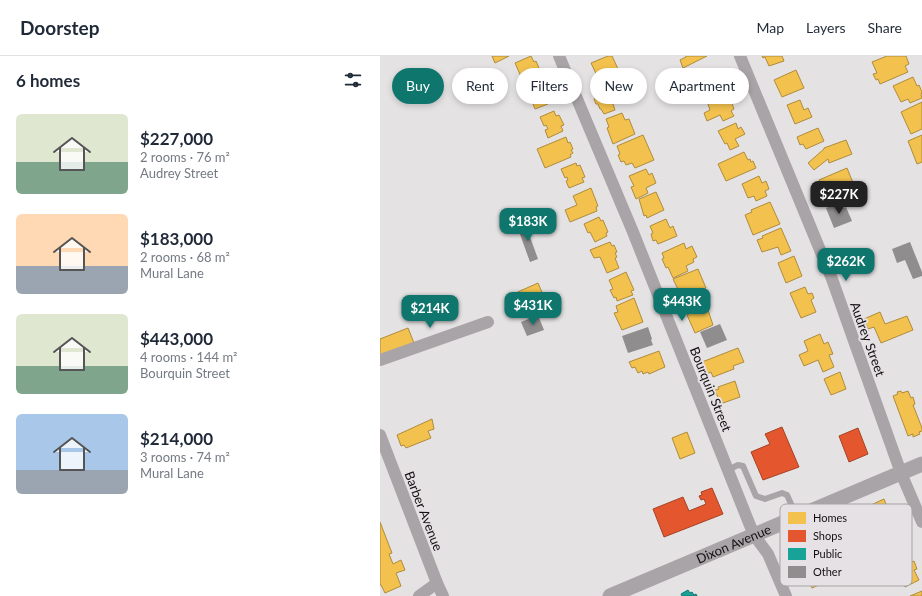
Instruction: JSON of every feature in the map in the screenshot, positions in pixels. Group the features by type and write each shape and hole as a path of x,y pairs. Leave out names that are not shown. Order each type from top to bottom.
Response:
{"street":[{"name":"Bourquin Street","path":"559,56 633,232 754,535 768,554 780,582"},
{"name":"Audrey Street","path":"740,56 832,280 901,473 922,522"},
{"path":"380,360 488,322"},
{"name":"Barber Avenue","path":"380,435 443,596"},
{"name":"Dixon Avenue","path":"828,504 922,464"},
{"name":"Dixon Avenue","path":"610,596 780,524"},
{"path":"419,596 437,583"},
{"name":"Bourquin Street","path":"782,586 786,596"}],"lane":[{"path":"728,470 738,465 743,466 756,496 765,499 782,493 787,495 791,504"}],"building: Homes":[{"path":"492,56 509,56 495,63"},
{"path":"531,56 534,62 536,61 539,68 517,68 515,63"},
{"path":"608,56 612,56 618,68 593,68 591,63"},
{"path":"707,56 683,68 680,60 686,57"},
{"path":"762,56 782,56 784,61 769,66 765,57 763,58"},
{"path":"887,56 906,56 909,64 905,66 908,72 880,84 878,79 876,80 873,74 877,73 872,62"},
{"path":"796,70 804,88 782,97 774,80"},
{"path":"913,77 917,86 919,85 922,92 922,98 910,103 908,99 901,102 893,86"},
{"path":"800,100 804,110 808,108 812,117 795,124 787,105"},
{"path":"922,102 922,129 911,134 901,112"},
{"path":"533,104 548,104 535,109"},
{"path":"598,104 613,104 615,110 604,114"},
{"path":"708,104 732,104 734,109 731,111 734,116 723,121 720,115 707,121 704,113 710,110"},
{"path":"554,111 556,116 559,115 564,125 561,126 563,131 548,138 545,130 548,129 546,125 544,126 540,117"},
{"path":"622,113 625,120 629,119 635,134 613,144 607,128 609,127 606,119"},
{"path":"736,123 738,129 741,127 745,134 735,139 739,146 730,150 727,143 725,144 718,131"},
{"path":"818,128 824,141 806,149 803,144 800,145 797,137"},
{"path":"643,135 654,160 635,168 632,163 626,165 624,161 621,162 618,155 620,154 617,146"},
{"path":"922,135 922,162 917,164 908,141"},
{"path":"566,137 568,143 570,142 573,149 571,150 573,153 570,155 571,157 545,168 537,149"},
{"path":"846,140 852,154 829,163 828,159 814,170 808,163 824,148"},
{"path":"744,152 748,160 750,159 751,162 753,161 756,168 726,181 718,164"},
{"path":"576,163 577,166 580,165 585,177 582,178 584,182 569,188 566,181 568,180 567,177 565,178 561,169"},
{"path":"847,168 856,190 831,200 827,190 824,191 819,180"},
{"path":"646,169 649,175 652,173 656,183 646,188 648,193 636,199 631,187 634,186 629,176"},
{"path":"759,176 762,183 766,181 769,189 765,191 767,196 756,201 754,196 748,198 742,184"},
{"path":"591,188 598,206 596,207 597,211 570,222 565,210 577,205 573,196"},
{"path":"656,192 664,210 647,218 646,215 644,216 639,199"},
{"path":"770,202 780,224 753,235 745,215 752,212 751,210"},
{"path":"599,217 601,221 603,220 608,232 606,233 607,236 595,242 590,232 588,233 584,224"},
{"path":"666,219 670,228 673,226 677,236 658,244 656,240 653,241 651,234 653,233 650,226"},
{"path":"781,228 791,251 781,255 778,247 762,252 757,240 763,238 762,236"},
{"path":"610,242 612,246 614,245 617,252 615,253 617,257 615,258 619,268 607,273 600,257 594,258 590,250"},
{"path":"684,243 686,249 692,246 697,257 693,259 694,262 686,266 688,271 673,278 662,259 664,258 662,253"},
{"path":"794,256 802,276 786,283 778,263"},
{"path":"698,269 706,288 697,292 699,298 685,304 673,279"},
{"path":"626,272 634,290 631,291 633,295 617,301 616,297 614,298 610,290 613,289 609,280"},
{"path":"538,283 544,297 514,311 510,302 513,300 511,295"},
{"path":"805,287 808,294 812,293 814,298 811,300 816,312 801,318 790,293"},
{"path":"634,298 643,322 622,330 614,313 618,312 616,306"},
{"path":"704,298 713,325 695,333 687,315 689,314 685,306"},
{"path":"880,312 885,324 907,316 913,330 881,343 874,327 868,329 864,319"},
{"path":"408,328 414,343 380,356 380,339"},
{"path":"820,334 824,344 828,342 833,354 829,355 834,367 823,372 818,360 804,366 799,355 808,351 804,341"},
{"path":"738,348 744,362 733,366 734,369 713,377 711,372 707,374 702,362"},
{"path":"659,351 665,367 649,374 648,372 643,374 642,371 638,373 635,367 632,368 629,362"},
{"path":"840,372 846,389 831,395 824,379"},
{"path":"735,381 740,397 723,403 721,399 719,400 715,390 719,389 718,387"},
{"path":"901,391 902,393 908,391 911,398 913,397 915,404 913,405 922,428 922,431 919,432 920,434 913,437 913,434 908,436 893,396 898,394 897,392"},
{"path":"432,419 434,429 428,431 431,438 406,448 404,445 401,446 397,435"},
{"path":"687,432 695,453 680,459 672,438"},
{"path":"884,499 886,504 873,504"},
{"path":"380,522 392,553 389,554 393,564 401,560 405,570 396,573 401,586 385,593 380,585"},
{"path":"914,561 917,569 914,570 919,580 912,584 912,562"},
{"path":"922,591 922,596 910,596"}],"building: Shops":[{"path":"782,427 799,467 763,480 751,452 770,444 765,434"},
{"path":"858,428 868,454 849,462 839,436"},
{"path":"712,488 723,514 664,537 653,509 683,497 689,511 706,504 704,499 701,500 699,496 702,495 701,492"}],"building: Public":[{"path":"688,590 690,593 692,592 697,596 682,596 681,594"}],"building: Other":[{"path":"838,203 840,209 846,207 852,221 834,228 826,208"},
{"path":"525,223 538,259 530,262 517,226"},
{"path":"910,242 922,272 922,276 913,279 905,260 897,263 892,249"},
{"path":"538,315 544,330 527,336 521,322"},
{"path":"720,324 727,340 707,348 700,332"},
{"path":"648,327 653,345 628,353 622,336"}]}
